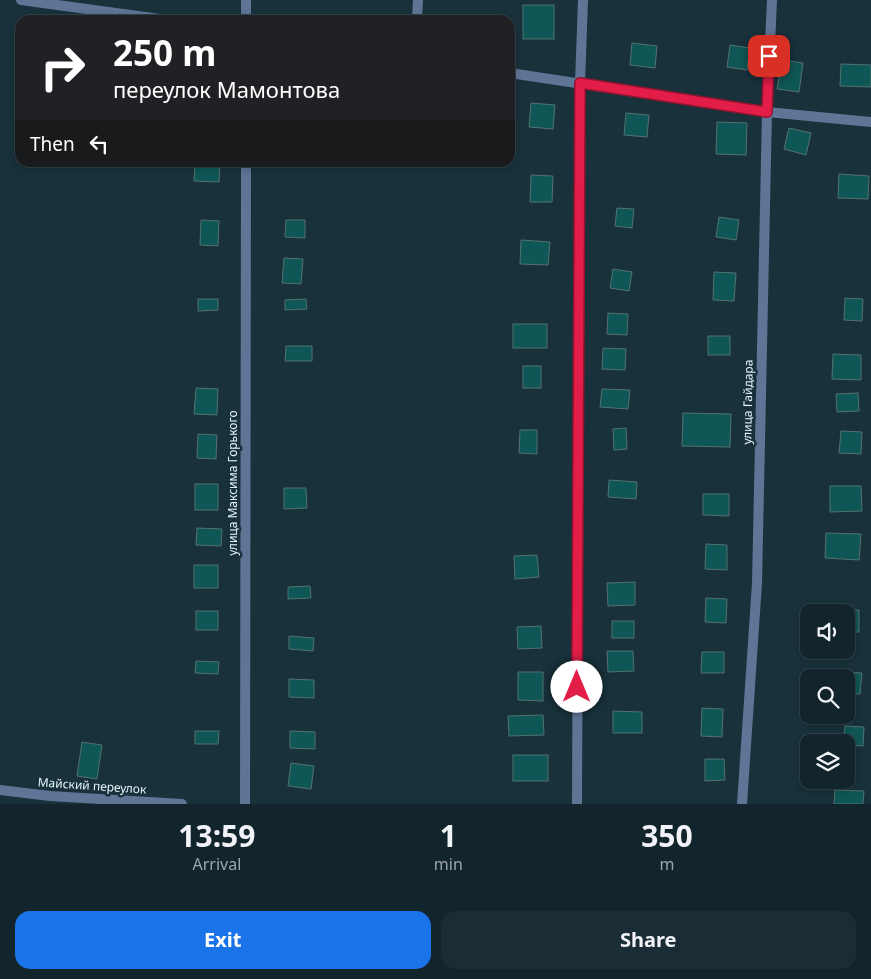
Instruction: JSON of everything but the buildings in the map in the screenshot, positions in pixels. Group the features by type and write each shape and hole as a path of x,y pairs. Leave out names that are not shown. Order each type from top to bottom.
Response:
{"street":[{"path":"21,0 130,15"},
{"path":"246,0 246,15"},
{"path":"417,15 418,0"},
{"path":"577,804 580,83 583,0"},
{"name":"улица Гайдара","path":"742,804 757,582 767,112 772,0"},
{"path":"515,74 767,112 871,122"},
{"name":"улица Максима Горького","path":"245,804 246,167"},
{"name":"Майский переулок","path":"0,790 50,796 182,804"}],"route":[{"path":"577,687 580,83 767,112 769,56"}]}
